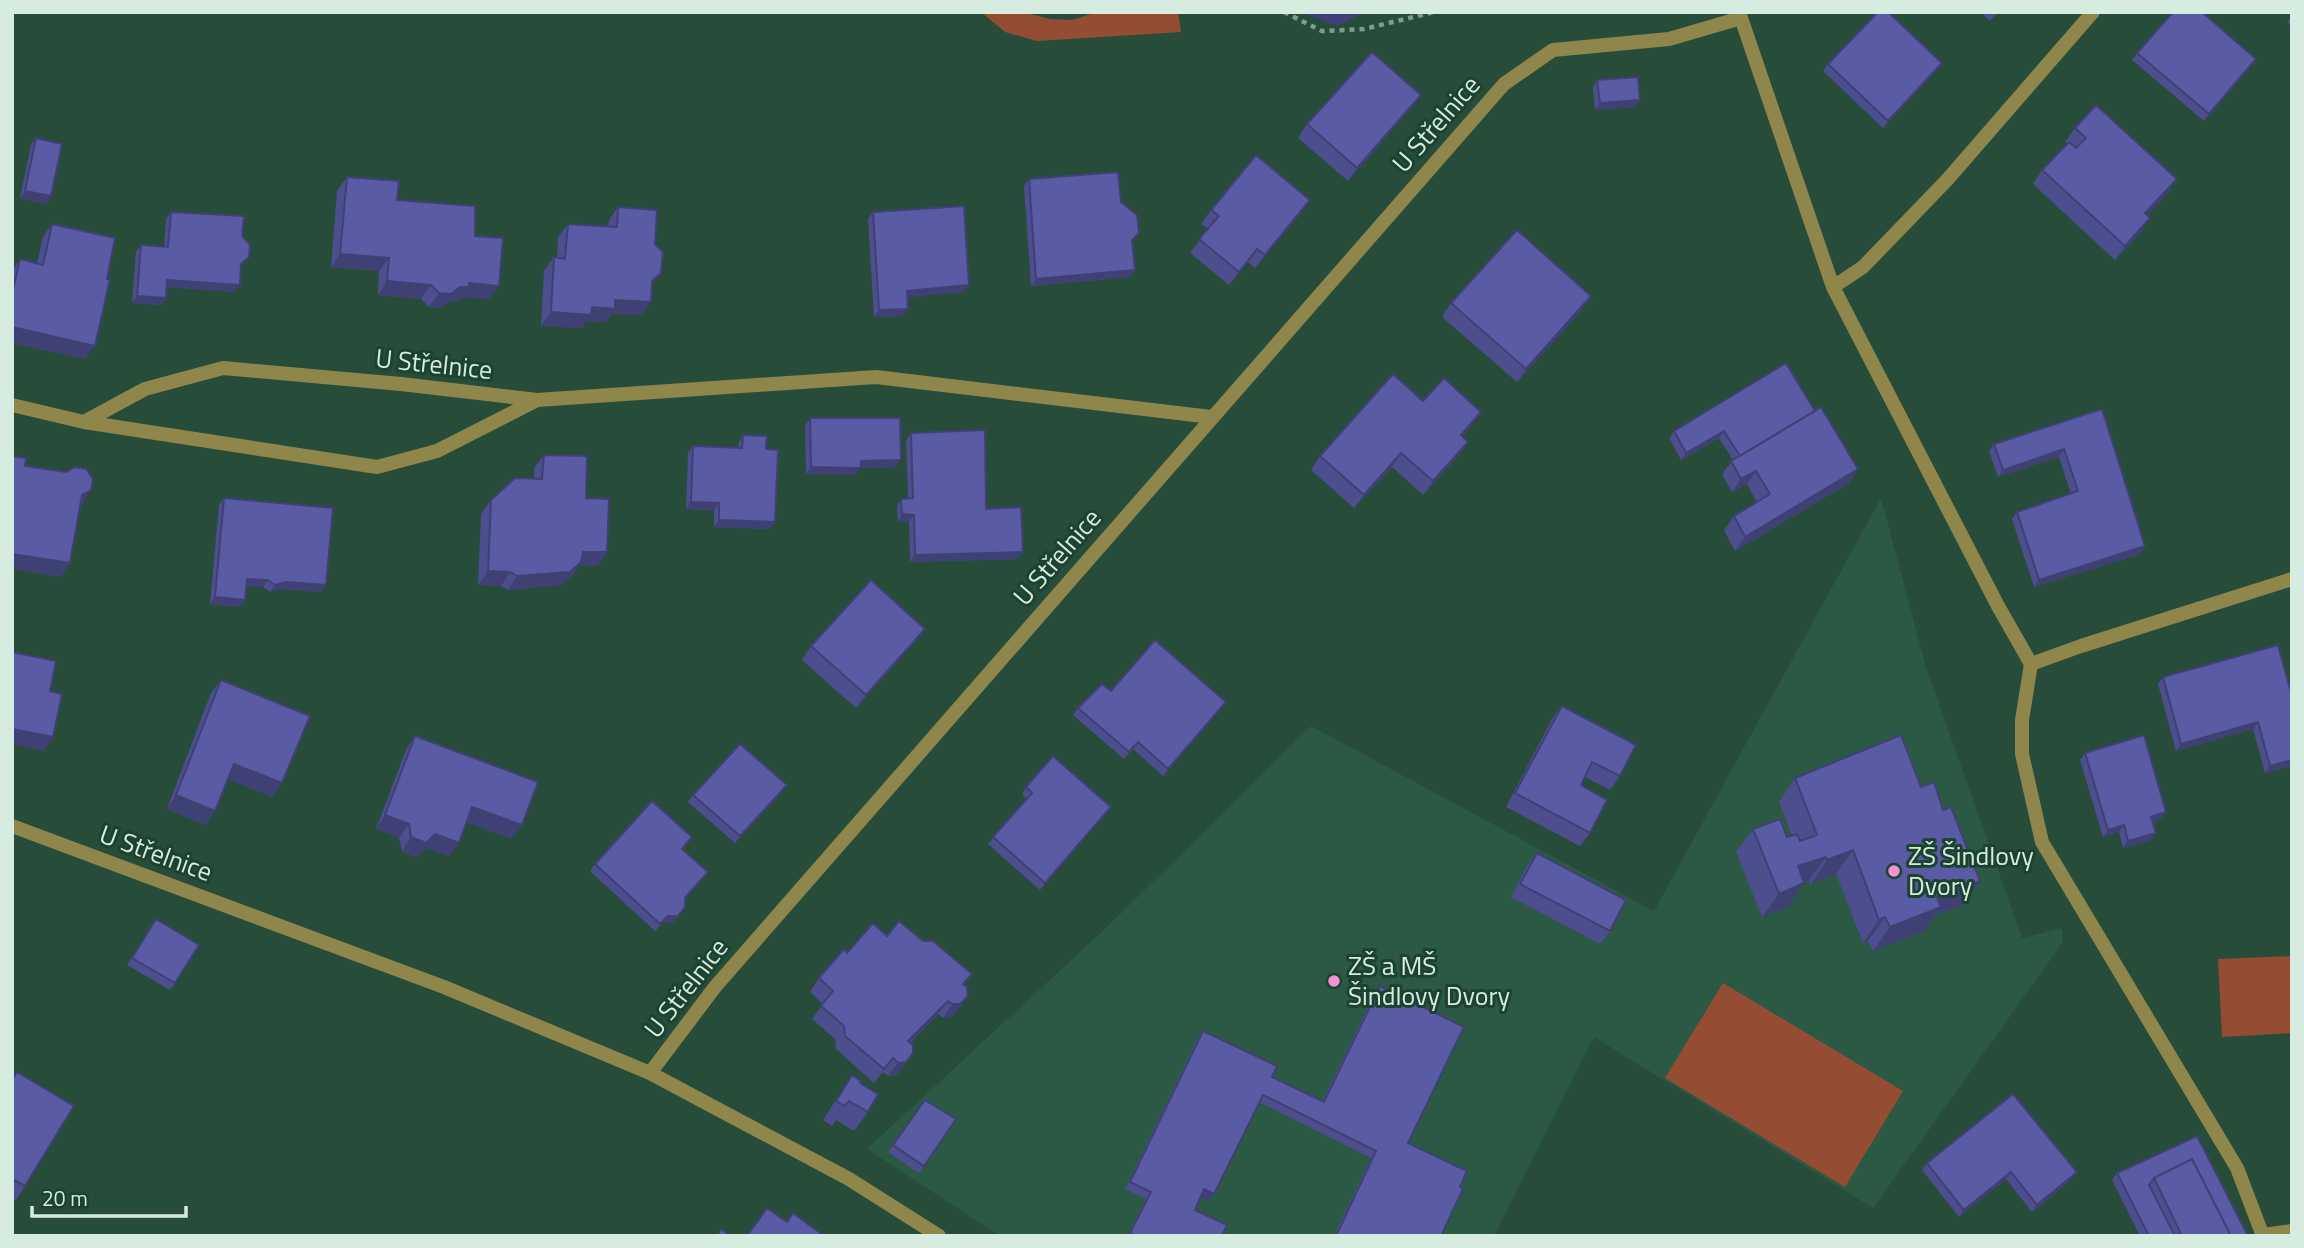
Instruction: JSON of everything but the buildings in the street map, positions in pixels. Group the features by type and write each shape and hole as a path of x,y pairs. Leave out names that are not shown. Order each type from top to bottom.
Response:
{"street":[{"path":"1833,288 1863,267 1947,180 2093,12"},
{"path":"1740,15 1833,288 2031,664 2022,720 2022,754 2042,842 2237,1168 2263,1235 2292,1231"},
{"name":"U Střelnice","path":"12,826 444,987 650,1073 715,987 1504,84 1553,50 1669,39 1740,15"},
{"name":"U Střelnice","path":"84,422 145,389 223,368 401,384 537,400 876,377 1211,417"},
{"name":"U Střelnice","path":"12,405 84,422 377,467 437,451 537,400"},
{"path":"2031,664 2292,579"},
{"path":"650,1073 849,1179 939,1236"}],"path":[{"path":"1284,12 1322,31 1364,29 1434,12"}],"shaded area":[{"path":"981,12 1022,12 1050,19 1072,20 1097,12 1178,12 1181,32 1037,41 1005,32"},
{"name":"ZŠ a MŠ Šindlovy Dvory","path":"1881,498 1926,667 2022,938 2062,928 2063,942 1873,1208 1594,1037 1494,1236 1000,1236 867,1149 1108,926 1311,726 1654,911"},
{"path":"2292,956 2292,1033 2222,1037 2218,959"},
{"path":"1723,983 1903,1091 1845,1187 1665,1078"}],"place":[{"name":"ZŠ Šindlovy Dvory","path":"1894,871"},
{"name":"ZŠ a MŠ Šindlovy Dvory","path":"1334,981"}]}
